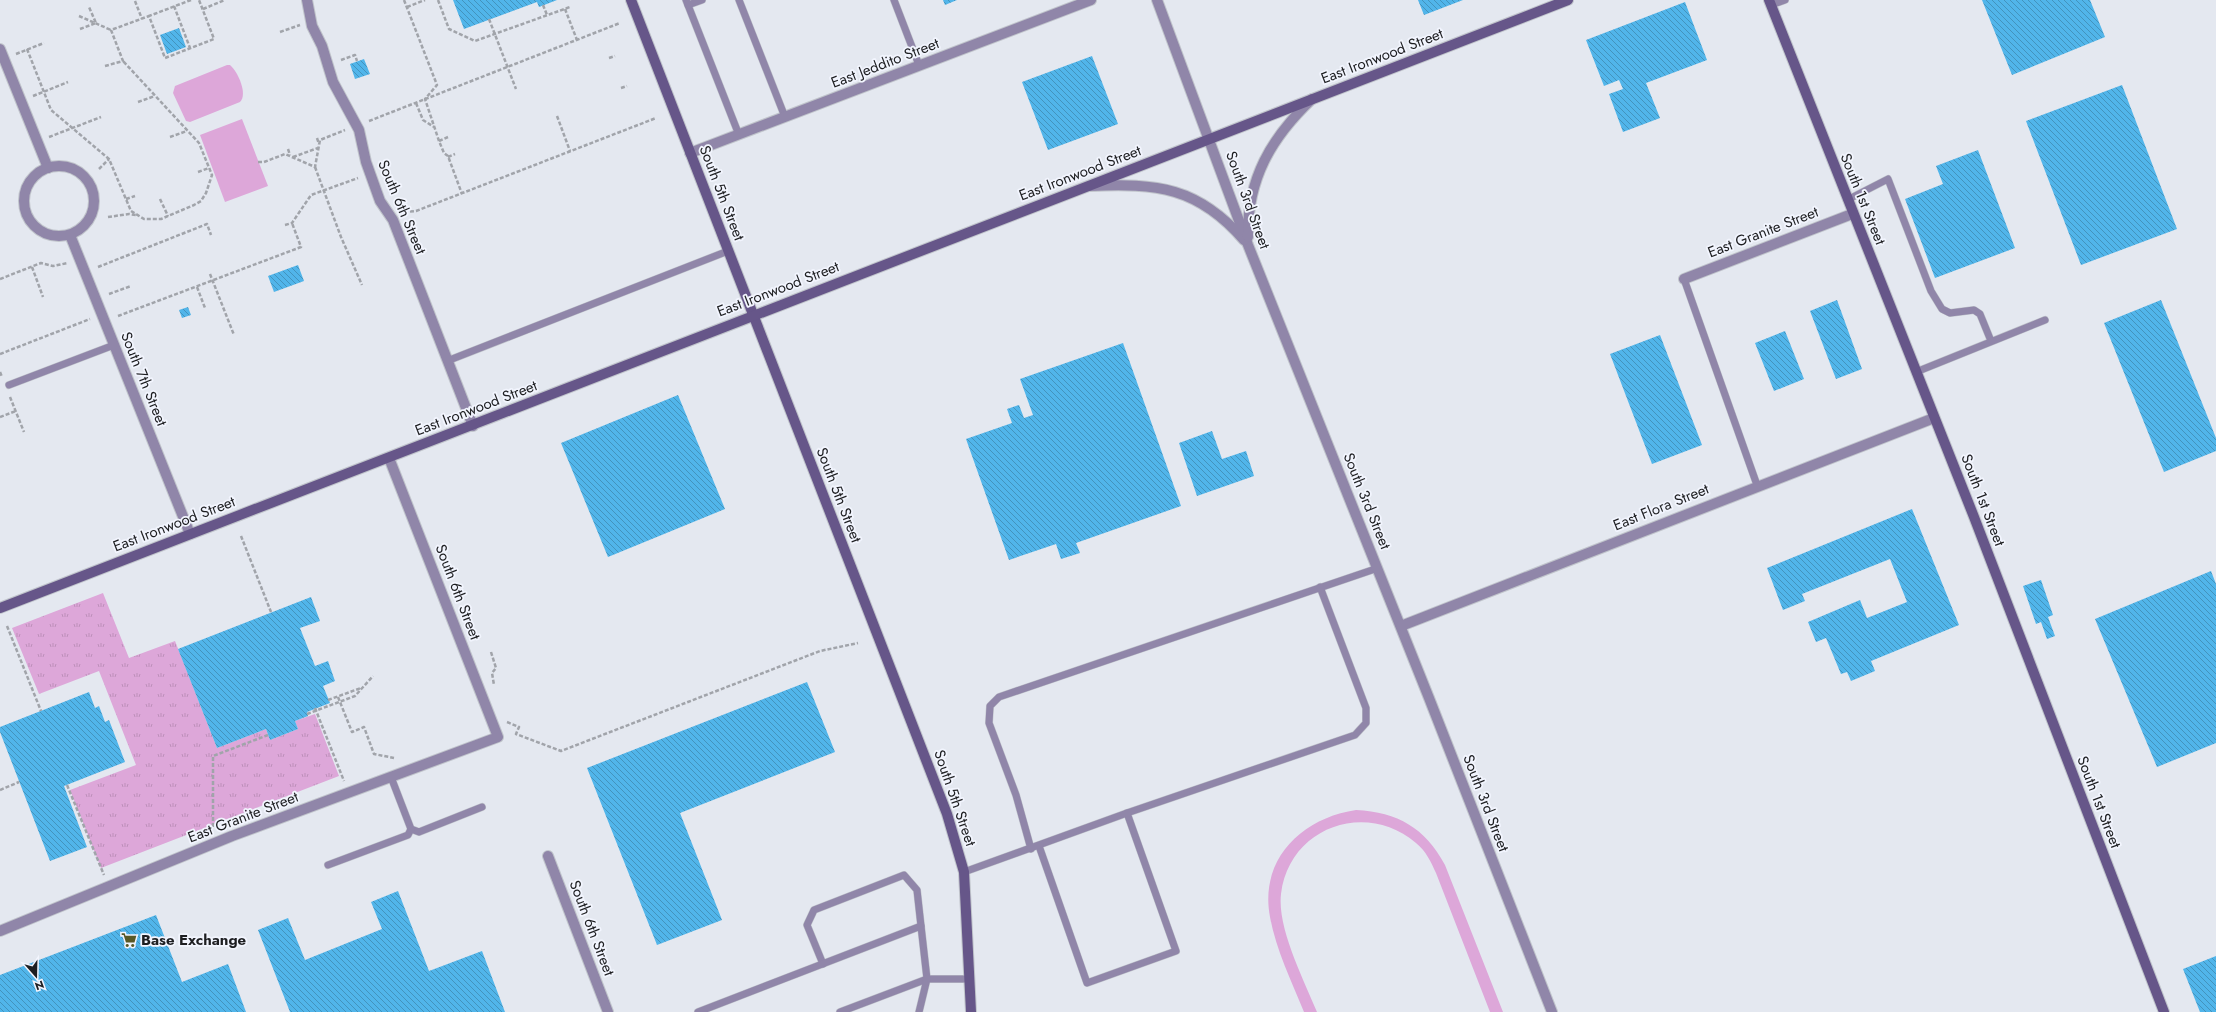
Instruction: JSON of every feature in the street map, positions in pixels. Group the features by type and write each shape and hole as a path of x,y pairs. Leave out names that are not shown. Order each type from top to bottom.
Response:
{"street":[{"name":"South 6th Street","path":"307,0 311,20 334,82 359,130 370,174 380,201 391,217 473,426"},
{"name":"South 5th Street","path":"631,0 947,814 964,872 968,979 971,1012"},
{"name":"East Jeddito Street","path":"690,153 1091,0"},
{"name":"South 3rd Street","path":"1157,0 1210,139 1248,245 1401,626 1552,1012"},
{"name":"East Ironwood Street","path":"0,608 473,426 754,315 1568,0"},
{"name":"South 1st Street","path":"1768,2 1916,372 2164,1012"},
{"path":"2,54 48,168"},
{"path":"1248,245 1248,213 1251,194 1258,175 1277,138 1293,118 1312,99"},
{"path":"58,166 79,172 87,180 92,190 94,201 93,212 88,222 80,229 70,234 58,236 46,234 36,228 28,218 24,207 24,194 29,183 37,174 48,168 58,166"},
{"path":"1087,186 1123,185 1152,187 1173,190 1190,196 1220,215 1248,245"},
{"name":"East Granite Street","path":"1684,279 1852,214"},
{"name":"South 7th Street","path":"70,234 190,534"},
{"name":"East Flora Street","path":"1401,626 1757,485 1934,418"},
{"name":"South 6th Street","path":"389,458 498,737"},
{"name":"East Granite Street","path":"0,931 232,836 498,737"},
{"name":"South 6th Street","path":"548,856 608,1012"}],"lane":[{"path":"702,0 687,3 739,135"},
{"path":"739,0 785,117"},
{"path":"894,0 919,65"},
{"path":"1768,2 1785,0"},
{"path":"1847,200 1888,179 1931,291 1936,300 1942,309 1950,313 1974,310 1980,314 1991,341"},
{"path":"447,360 728,250"},
{"path":"1684,279 1757,485"},
{"path":"1916,372 2045,320"},
{"path":"8,388 114,345"},
{"path":"1031,849 1016,795 989,723 990,706 999,697 1378,568"},
{"path":"964,872 1127,813 1355,735 1366,723 1366,708 1320,587"},
{"path":"391,777 411,830"},
{"path":"411,830 418,832 482,807"},
{"path":"1039,846 1087,983 1176,951 1127,813"},
{"path":"328,865 408,835 411,830"},
{"path":"823,964 807,925 814,910 904,875 917,890 927,979 919,1012"},
{"path":"698,1012 921,926"},
{"path":"840,1012 927,979 968,979"}],"path":[{"path":"135,0 142,19"},
{"path":"111,30 191,0"},
{"path":"149,16 165,58 214,39 199,0"},
{"path":"203,9 218,1 225,0"},
{"path":"404,0 436,85 425,100"},
{"path":"407,7 425,0"},
{"path":"438,0 449,28 475,41 570,7"},
{"path":"543,5 547,15"},
{"path":"174,6 190,48"},
{"path":"89,7 96,23"},
{"path":"565,9 577,40"},
{"path":"79,16 111,30 123,61 199,143 212,175 211,182 200,200 194,205 168,216 152,220 129,214 108,217"},
{"path":"490,19 516,89"},
{"path":"280,32 311,20"},
{"path":"80,29 96,23"},
{"path":"362,285 315,167 320,140 620,23"},
{"path":"2,54 27,49 44,43"},
{"path":"27,49 51,110 109,159 131,211 137,215"},
{"path":"328,65 355,55 357,62"},
{"path":"609,58 615,56"},
{"path":"105,66 123,61"},
{"path":"21,100 68,82"},
{"path":"621,88 627,86"},
{"path":"138,102 155,96"},
{"path":"425,100 435,124 434,127 439,141 448,157 462,194"},
{"path":"416,103 423,120 434,127"},
{"path":"557,116 570,151"},
{"path":"37,141 101,117"},
{"path":"391,217 403,212 416,211 462,194 656,118"},
{"path":"170,137 187,131"},
{"path":"439,141 448,137"},
{"path":"317,138 319,144"},
{"path":"292,157 318,148"},
{"path":"288,149 292,157"},
{"path":"258,162 264,162 285,154 315,167"},
{"path":"448,157 455,154"},
{"path":"99,169 109,159"},
{"path":"198,172 209,168"},
{"path":"285,225 292,223 311,195 370,174"},
{"path":"126,199 135,196"},
{"path":"160,199 168,216"},
{"path":"116,312 118,318 301,247 292,223"},
{"path":"101,273 98,266 207,224 211,235"},
{"path":"0,279 41,263 52,266 70,262"},
{"path":"32,267 43,297"},
{"path":"210,274 234,335"},
{"path":"109,294 131,286"},
{"path":"106,287 111,300"},
{"path":"197,287 205,308"},
{"path":"0,354 92,318"},
{"path":"0,372 3,378"},
{"path":"8,388 24,432"},
{"path":"0,417 16,411"},
{"path":"241,536 271,612"},
{"path":"7,626 41,711"},
{"path":"505,716 507,722 519,727 516,734 561,751 820,650 858,644"},
{"path":"491,652 496,668 492,673 496,690"},
{"path":"307,714 316,709 354,696 373,676"},
{"path":"328,700 362,688"},
{"path":"338,697 352,732 364,727 374,754 394,758"},
{"path":"316,709 349,793"},
{"path":"213,827 213,756 268,735"},
{"path":"0,790 19,782"},
{"path":"68,784 109,887"}],"green space":[{"path":"230,65 233,68 241,83 243,94 240,102 190,122 186,121 173,93 175,86"},
{"path":"242,119 268,186 225,202 200,135"},
{"path":"103,593 129,658 175,641 217,748 266,729 270,740 298,729 295,721 315,714 339,776 101,868 70,790 136,765 99,671 39,694 12,628"},
{"path":"1356,810 1385,814 1409,824 1429,841 1445,865 1503,1012 1490,1012 1436,873 1423,850 1416,843 1396,830 1375,823 1353,823 1333,827 1314,837 1298,852 1287,871 1281,894 1281,908 1287,938 1317,1012 1304,1012 1276,942 1270,917 1268,896 1271,877 1278,860 1289,845 1302,832 1318,822 1336,815"}],"building":[{"path":"453,0 557,0 539,7 537,2 464,29"},
{"path":"943,0 957,0 945,5"},
{"path":"1418,0 1463,0 1424,15"},
{"path":"1982,0 2090,0 2105,37 2012,75"},
{"path":"1685,2 1707,60 1646,83 1660,118 1623,132 1609,94 1623,89 1619,80 1604,86 1586,40"},
{"path":"179,28 186,47 167,54 160,35"},
{"path":"1092,56 1118,124 1048,150 1022,82"},
{"path":"364,59 370,74 355,79 350,64"},
{"path":"2122,85 2177,229 2081,265 2026,121"},
{"path":"1978,150 2015,248 1935,278 1905,199 1943,184 1936,166"},
{"path":"298,265 304,281 274,292 268,276"},
{"path":"1837,300 1862,369 1836,379 1810,311"},
{"path":"2161,300 2216,438 2216,451 2164,472 2104,323"},
{"path":"188,307 191,315 182,318 179,310"},
{"path":"1785,331 1804,379 1774,391 1755,343"},
{"path":"1660,335 1702,445 1652,464 1610,354"},
{"path":"1123,343 1181,506 1076,543 1080,553 1061,559 1056,544 1009,560 966,439 1012,423 1007,409 1019,405 1024,418 1033,415 1020,379"},
{"path":"678,395 725,509 608,557 561,443"},
{"path":"1212,431 1222,459 1246,451 1254,476 1197,496 1179,443"},
{"path":"1912,509 1959,625 1871,661 1875,671 1851,681 1847,672 1841,674 1826,638 1816,642 1808,622 1860,600 1867,618 1907,602 1890,559 1802,594 1805,601 1783,610 1767,568"},
{"path":"2211,571 2216,584 2216,743 2157,767 2095,619"},
{"path":"2041,580 2053,615 2048,617 2055,636 2047,639 2041,622 2036,624 2023,586"},
{"path":"311,597 320,621 300,628 315,666 328,661 335,681 323,686 330,703 307,712 308,716 295,721 298,729 270,740 266,729 217,748 178,649"},
{"path":"807,682 835,752 680,813 722,920 657,945 587,768"},
{"path":"89,692 95,708 99,706 105,722 109,720 125,762 64,786 87,847 50,861 0,732 0,727"},
{"path":"398,891 429,971 482,951 505,1012 290,1012 258,930 288,918 305,960 382,929 371,902"},
{"name":"Base Exchange","path":"156,915 182,982 228,964 246,1012 0,1012 0,975"},
{"path":"2216,956 2216,1012 2200,1012 2183,969"}],"place":[{"name":"Base Exchange","path":"129,940"}]}
